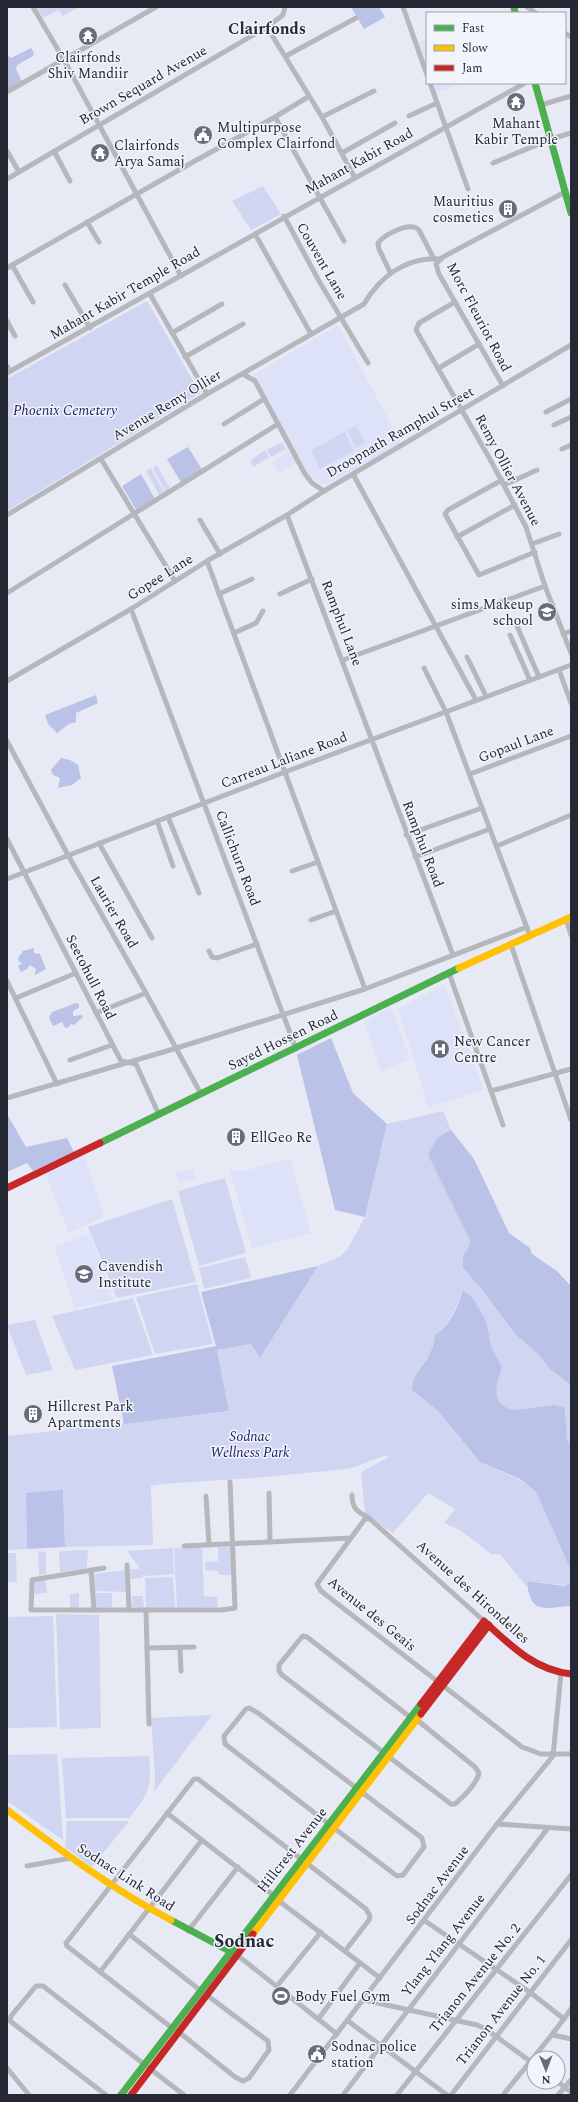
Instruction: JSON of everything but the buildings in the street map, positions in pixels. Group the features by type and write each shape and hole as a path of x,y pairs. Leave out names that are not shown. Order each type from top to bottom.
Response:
{"main road":[{"path":"535,84 570,209"},
{"name":"Sayed Hossen Road","path":"7,1188 296,1049 448,973 568,918"},
{"name":"Avenue des Hirondelles","path":"486,1623 534,1663 544,1669 571,1674"},
{"name":"Hillcrest Avenue","path":"131,2095 208,1996 237,1955 308,1863 332,1826 486,1623"},
{"name":"Sodnac Link Road","path":"7,1810 71,1858 148,1910 237,1955"},
{"name":"Hillcrest Avenue","path":"121,2095 301,1858 332,1826"}],"street":[{"path":"33,7 100,125 181,276"},
{"path":"7,92 156,7"},
{"name":"Brown Sequard Avenue","path":"7,179 267,27 283,15 285,7"},
{"path":"403,7 426,72"},
{"path":"286,56 356,18"},
{"path":"267,27 322,117 355,178"},
{"path":"430,84 468,189"},
{"name":"Mahant Kabir Road","path":"255,234 284,216 321,197 523,84"},
{"path":"322,117 374,90"},
{"path":"33,302 10,267 275,117 308,96"},
{"path":"541,105 571,96"},
{"path":"409,116 437,103"},
{"path":"275,117 321,197 344,241"},
{"path":"342,153 395,123"},
{"path":"493,163 551,139 571,133"},
{"path":"7,151 19,172"},
{"path":"54,152 70,181"},
{"name":"Morc Fleuriot Road","path":"503,386 437,269 437,259 565,192"},
{"name":"Couvent Lane","path":"284,216 368,363"},
{"path":"88,222 99,242"},
{"path":"408,226 416,228 419,230 437,259 405,265 390,272 379,249 378,243 383,238 408,226"},
{"path":"255,234 311,334"},
{"name":"Mahant Kabir Temple Road","path":"9,372 90,328 255,234"},
{"name":"Avenue Remy Ollier","path":"7,515 207,394 364,304 372,292 390,272"},
{"path":"66,285 90,328"},
{"path":"150,294 207,394"},
{"name":"Remy Ollier Avenue","path":"455,302 419,323 416,327 417,333 439,368 515,505 532,544 545,586 571,653"},
{"path":"172,334 222,304"},
{"path":"7,321 15,336"},
{"path":"185,357 243,324"},
{"path":"439,368 479,344"},
{"name":"Droopnath Ramphul Street","path":"243,374 255,382 308,479 324,491 571,345"},
{"path":"7,366 9,372"},
{"path":"224,424 264,399"},
{"path":"546,412 571,399"},
{"path":"554,426 571,417"},
{"path":"7,593 278,424"},
{"path":"562,450 571,445"},
{"path":"101,459 175,581"},
{"path":"535,552 481,575 478,574 446,512 503,483 537,470"},
{"path":"353,474 476,700"},
{"name":"Gopee Lane","path":"7,681 131,609 207,561 287,515 324,491"},
{"path":"458,537 515,505"},
{"name":"Ramphul Lane","path":"287,515 372,740"},
{"path":"200,520 220,554"},
{"path":"532,544 559,534"},
{"path":"207,561 365,989"},
{"path":"219,594 252,579"},
{"path":"280,594 312,579"},
{"path":"343,660 545,586"},
{"name":"Callichurn Road","path":"131,609 296,1049"},
{"path":"234,634 256,623 263,610"},
{"path":"517,626 539,677"},
{"path":"564,634 571,631"},
{"path":"510,635 530,680"},
{"path":"467,657 486,696"},
{"name":"Carreau Laliane Road","path":"7,879 285,772 571,665"},
{"path":"424,668 446,712 530,936"},
{"path":"559,670 571,703"},
{"name":"Gopaul Lane","path":"470,774 571,736"},
{"name":"Ramphul Road","path":"372,740 406,835 453,955"},
{"name":"Laurier Road","path":"7,741 68,855 177,1048 201,1094"},
{"path":"406,835 482,808"},
{"path":"497,846 571,815"},
{"path":"168,817 199,893"},
{"path":"157,821 173,866"},
{"path":"415,857 490,829"},
{"name":"Seetohull Road","path":"7,839 120,1061 136,1064 159,1115"},
{"path":"99,843 152,938"},
{"path":"292,871 318,862"},
{"path":"311,920 336,912"},
{"path":"568,918 571,934"},
{"path":"7,1098 177,1048 365,989 527,927"},
{"path":"209,951 212,957 217,958 257,944"},
{"path":"511,945 571,1120"},
{"path":"16,998 76,973"},
{"path":"448,973 503,1125"},
{"path":"7,980 57,1084"},
{"path":"96,1013 146,993"},
{"path":"70,1060 112,1045"},
{"path":"491,1091 571,1069"},
{"path":"104,1568 32,1580 31,1610 222,1610 235,1608 236,1593 231,1544 230,1482"},
{"path":"269,1493 270,1542"},
{"name":"Avenue des Hirondelles","path":"352,1495 353,1506 356,1510 486,1623"},
{"path":"206,1496 209,1545"},
{"name":"Avenue des Geais","path":"367,1519 318,1580 317,1587 440,1684"},
{"path":"184,1546 351,1538"},
{"path":"127,1565 129,1610"},
{"path":"91,1570 94,1610"},
{"path":"146,1610 149,1724"},
{"path":"303,1636 307,1637 475,1767 479,1773 478,1778 455,1804 451,1804 386,1754 282,1675 279,1671 279,1665 300,1638 303,1636"},
{"path":"147,1648 194,1647"},
{"path":"180,1648 181,1671"},
{"path":"553,1756 560,1673"},
{"path":"440,1684 522,1747 541,1754 553,1756 571,1754"},
{"path":"246,1709 254,1710 422,1838 424,1844 422,1850 403,1875 397,1876 332,1826 225,1744 224,1736 246,1709"},
{"name":"Sodnac Avenue","path":"290,2095 497,1824 553,1756"},
{"path":"172,2028 67,1946 66,1943 112,1886 194,1778 198,1779 366,1909 370,1916 369,1920 345,1951"},
{"path":"167,1813 273,1895"},
{"path":"497,1824 571,1829"},
{"name":"Ylang Ylang Avenue","path":"343,2095 548,1828"},
{"path":"100,1972 202,1840"},
{"path":"27,1866 71,1858"},
{"path":"188,1931 238,1867"},
{"name":"Trianon Avenue No. 2","path":"397,2095 456,2020 498,1970 571,1875"},
{"path":"279,1901 380,1978"},
{"path":"424,1921 531,1993 564,2019"},
{"path":"277,1986 321,1932"},
{"path":"129,1934 201,1991"},
{"name":"Trianon Avenue No. 1","path":"451,2095 495,2036 531,1993 571,1940"},
{"path":"237,1955 337,2034"},
{"path":"318,2018 360,1964"},
{"path":"106,2095 10,2021 11,2016 36,1986 42,1986 184,2095"},
{"path":"180,2033 235,2077 243,2081 249,2078 269,2050 268,2041 208,1996"},
{"path":"364,2000 477,2025 526,2058"},
{"path":"541,2050 571,2009"},
{"path":"348,2021 447,2095"},
{"path":"553,2035 571,2039"},
{"path":"7,2068 28,2095"},
{"path":"503,2095 526,2069"}],"shaded area":[{"path":"351,7 379,7 385,17 364,29"},
{"path":"426,39 426,67 417,42"},
{"path":"31,48 34,53 33,56 17,65 16,69 22,82 7,90 7,55 11,58"},
{"path":"432,84 459,84 435,93"},
{"path":"338,325 401,443 334,481 322,484 307,475 252,379 253,375"},
{"path":"188,447 203,471 182,484 167,459"},
{"path":"290,451 297,463 278,473 272,462"},
{"path":"141,474 155,499 137,511 122,486"},
{"name":"sims Makeup school","path":"550,603 555,616 545,619 540,608"},
{"path":"96,695 98,703 76,713 76,722 69,724 57,733 48,724 45,715"},
{"path":"61,758 70,760 78,765 81,778 72,785 58,788 60,778 53,775 51,770"},
{"path":"34,948 34,953 40,954 46,969 35,975 36,969 30,965 27,969 21,972 18,966 23,963 19,962 18,958 23,951"},
{"name":"New Cancer Centre","path":"444,984 484,1090 428,1107 398,1009"},
{"path":"76,1003 79,1004 79,1008 73,1011 73,1016 81,1015 83,1017 74,1025 71,1024 69,1027 65,1028 62,1022 53,1026 49,1018 52,1012"},
{"path":"392,1007 410,1059 381,1072 364,1022"},
{"path":"331,1038 353,1093 387,1124 365,1217 335,1210 297,1055"},
{"path":"7,1114 26,1147 67,1138 74,1152 33,1171 27,1163 7,1172"},
{"path":"451,1130 474,1159 509,1233 530,1248 532,1254 557,1271 571,1286 571,1385 550,1369 538,1354 514,1333 483,1291 463,1268 463,1256 469,1246 470,1240 428,1155 434,1143 440,1136"},
{"path":"84,1155 104,1217 69,1233 45,1173"},
{"path":"290,1158 311,1233 252,1249 230,1171 245,1171"},
{"path":"193,1169 196,1179 179,1183 176,1173"},
{"name":"Cavendish Institute","path":"90,1234 114,1300 75,1308 54,1247"},
{"path":"318,1266 260,1358 251,1344 217,1350 229,1411 124,1424 112,1366 216,1346 201,1292"},
{"path":"463,1290 472,1297 484,1317 491,1346 502,1367 497,1386 500,1403 513,1410 554,1405 565,1408 567,1441 571,1445 571,1570 536,1492 520,1479 480,1462 438,1411 412,1390 416,1375 431,1351 435,1335 441,1331 449,1321 456,1309"},
{"path":"63,1490 65,1547 27,1549 26,1493"},
{"path":"528,1581 564,1586 571,1584 571,1606 541,1608 537,1606 529,1594"}],"green space":[{"path":"36,7 79,7 63,16 59,10 43,18"},
{"path":"263,186 281,214 251,230 232,201"},
{"name":"Phoenix Cemetery","path":"145,302 148,302 200,393 7,511 7,379"},
{"path":"356,426 365,443 356,448 347,430"},
{"path":"345,432 354,451 320,469 311,450"},
{"path":"282,442 286,449 271,457 267,450"},
{"path":"265,450 269,457 253,467 250,461"},
{"path":"157,465 171,490 166,493 153,468"},
{"path":"151,468 165,494 160,497 146,471"},
{"name":"Sodnac Wellness Park","path":"443,1111 451,1130 445,1131 428,1155 470,1240 464,1259 463,1268 483,1291 514,1333 538,1354 550,1369 571,1385 571,1445 566,1441 566,1413 554,1405 513,1410 500,1403 497,1386 502,1367 491,1346 488,1329 463,1290 449,1320 441,1331 435,1335 431,1352 417,1373 412,1390 438,1411 480,1462 520,1480 536,1492 571,1568 570,1586 529,1581 527,1587 500,1554 491,1554 460,1530 444,1523 455,1509 428,1493 393,1533 365,1514 361,1472 389,1457 383,1456 352,1468 337,1470 151,1486 153,1545 65,1547 63,1491 26,1493 27,1549 7,1550 7,1436 233,1411 229,1411 217,1350 251,1344 260,1358 318,1266 339,1257 347,1250 365,1217 387,1124"},
{"path":"225,1178 246,1253 199,1266 178,1191"},
{"path":"172,1199 196,1282 117,1298 88,1227"},
{"path":"245,1257 251,1278 204,1289 199,1268"},
{"path":"197,1284 213,1344 155,1354 136,1297"},
{"path":"133,1298 153,1355 75,1370 52,1316"},
{"path":"35,1320 53,1370 26,1375 7,1325"},
{"path":"218,1547 230,1547 231,1575 219,1575 218,1571 205,1570 205,1562 218,1561"},
{"path":"173,1548 174,1574 145,1576 143,1574 143,1578 130,1579 130,1569 140,1569 127,1551"},
{"path":"174,1548 202,1548 204,1596 217,1597 218,1607 177,1608"},
{"path":"88,1550 87,1568 60,1572 59,1551"},
{"path":"38,1551 46,1552 46,1574 39,1575"},
{"path":"7,1553 16,1553 17,1582 7,1582"},
{"path":"125,1570 126,1592 95,1591 94,1574"},
{"path":"173,1577 175,1608 146,1608 145,1578"},
{"path":"45,1580 47,1593 34,1594 35,1581"},
{"path":"79,1593 79,1608 70,1608 70,1594"},
{"path":"95,1593 112,1593 112,1607 96,1608"},
{"path":"132,1596 143,1596 144,1608 132,1607"},
{"path":"56,1614 99,1615 101,1728 60,1729"},
{"path":"53,1616 57,1727 7,1728 7,1617"},
{"path":"212,1715 154,1792 155,1776 151,1718"},
{"path":"57,1754 63,1840 7,1801 7,1755"},
{"path":"149,1756 150,1776 148,1790 129,1818 66,1818 62,1758"},
{"path":"67,1821 129,1821 92,1867 65,1847"}],"traffic: fast":[{"path":"514,7 515,12"},
{"path":"535,84 571,213"},
{"path":"100,1143 459,968"},
{"path":"121,2095 421,1704"},
{"path":"171,1920 233,1953"}],"traffic: slow":[{"path":"459,968 571,917"},
{"path":"253,1934 421,1714"},
{"path":"7,1810 107,1882 171,1920"}],"traffic: jam":[{"path":"7,1188 100,1143"},
{"path":"421,1704 484,1621 503,1639 534,1662 558,1672 571,1674"},
{"path":"421,1714 489,1625"},
{"path":"131,2095 253,1934"}],"place":[{"name":"Clairfonds Shiv Mandiir","path":"88,36"},
{"name":"Mahant Kabir Temple","path":"516,102"},
{"name":"Multipurpose Complex Clairfond","path":"203,135"},
{"name":"Clairfonds Arya Samaj","path":"100,153"},
{"name":"Mauritius cosmetics","path":"508,209"},
{"name":"sims Makeup school","path":"547,612"},
{"name":"New Cancer Centre","path":"440,1049"},
{"name":"EllGeo Re","path":"236,1137"},
{"name":"Cavendish Institute","path":"84,1274"},
{"name":"Hillcrest Park Apartments","path":"33,1414"},
{"name":"Body Fuel Gym","path":"281,1996"},
{"name":"Sodnac police station","path":"317,2054"}],"district":[{"name":"Clairfonds","path":"267,29"},
{"name":"Sodnac","path":"244,1941"}]}
